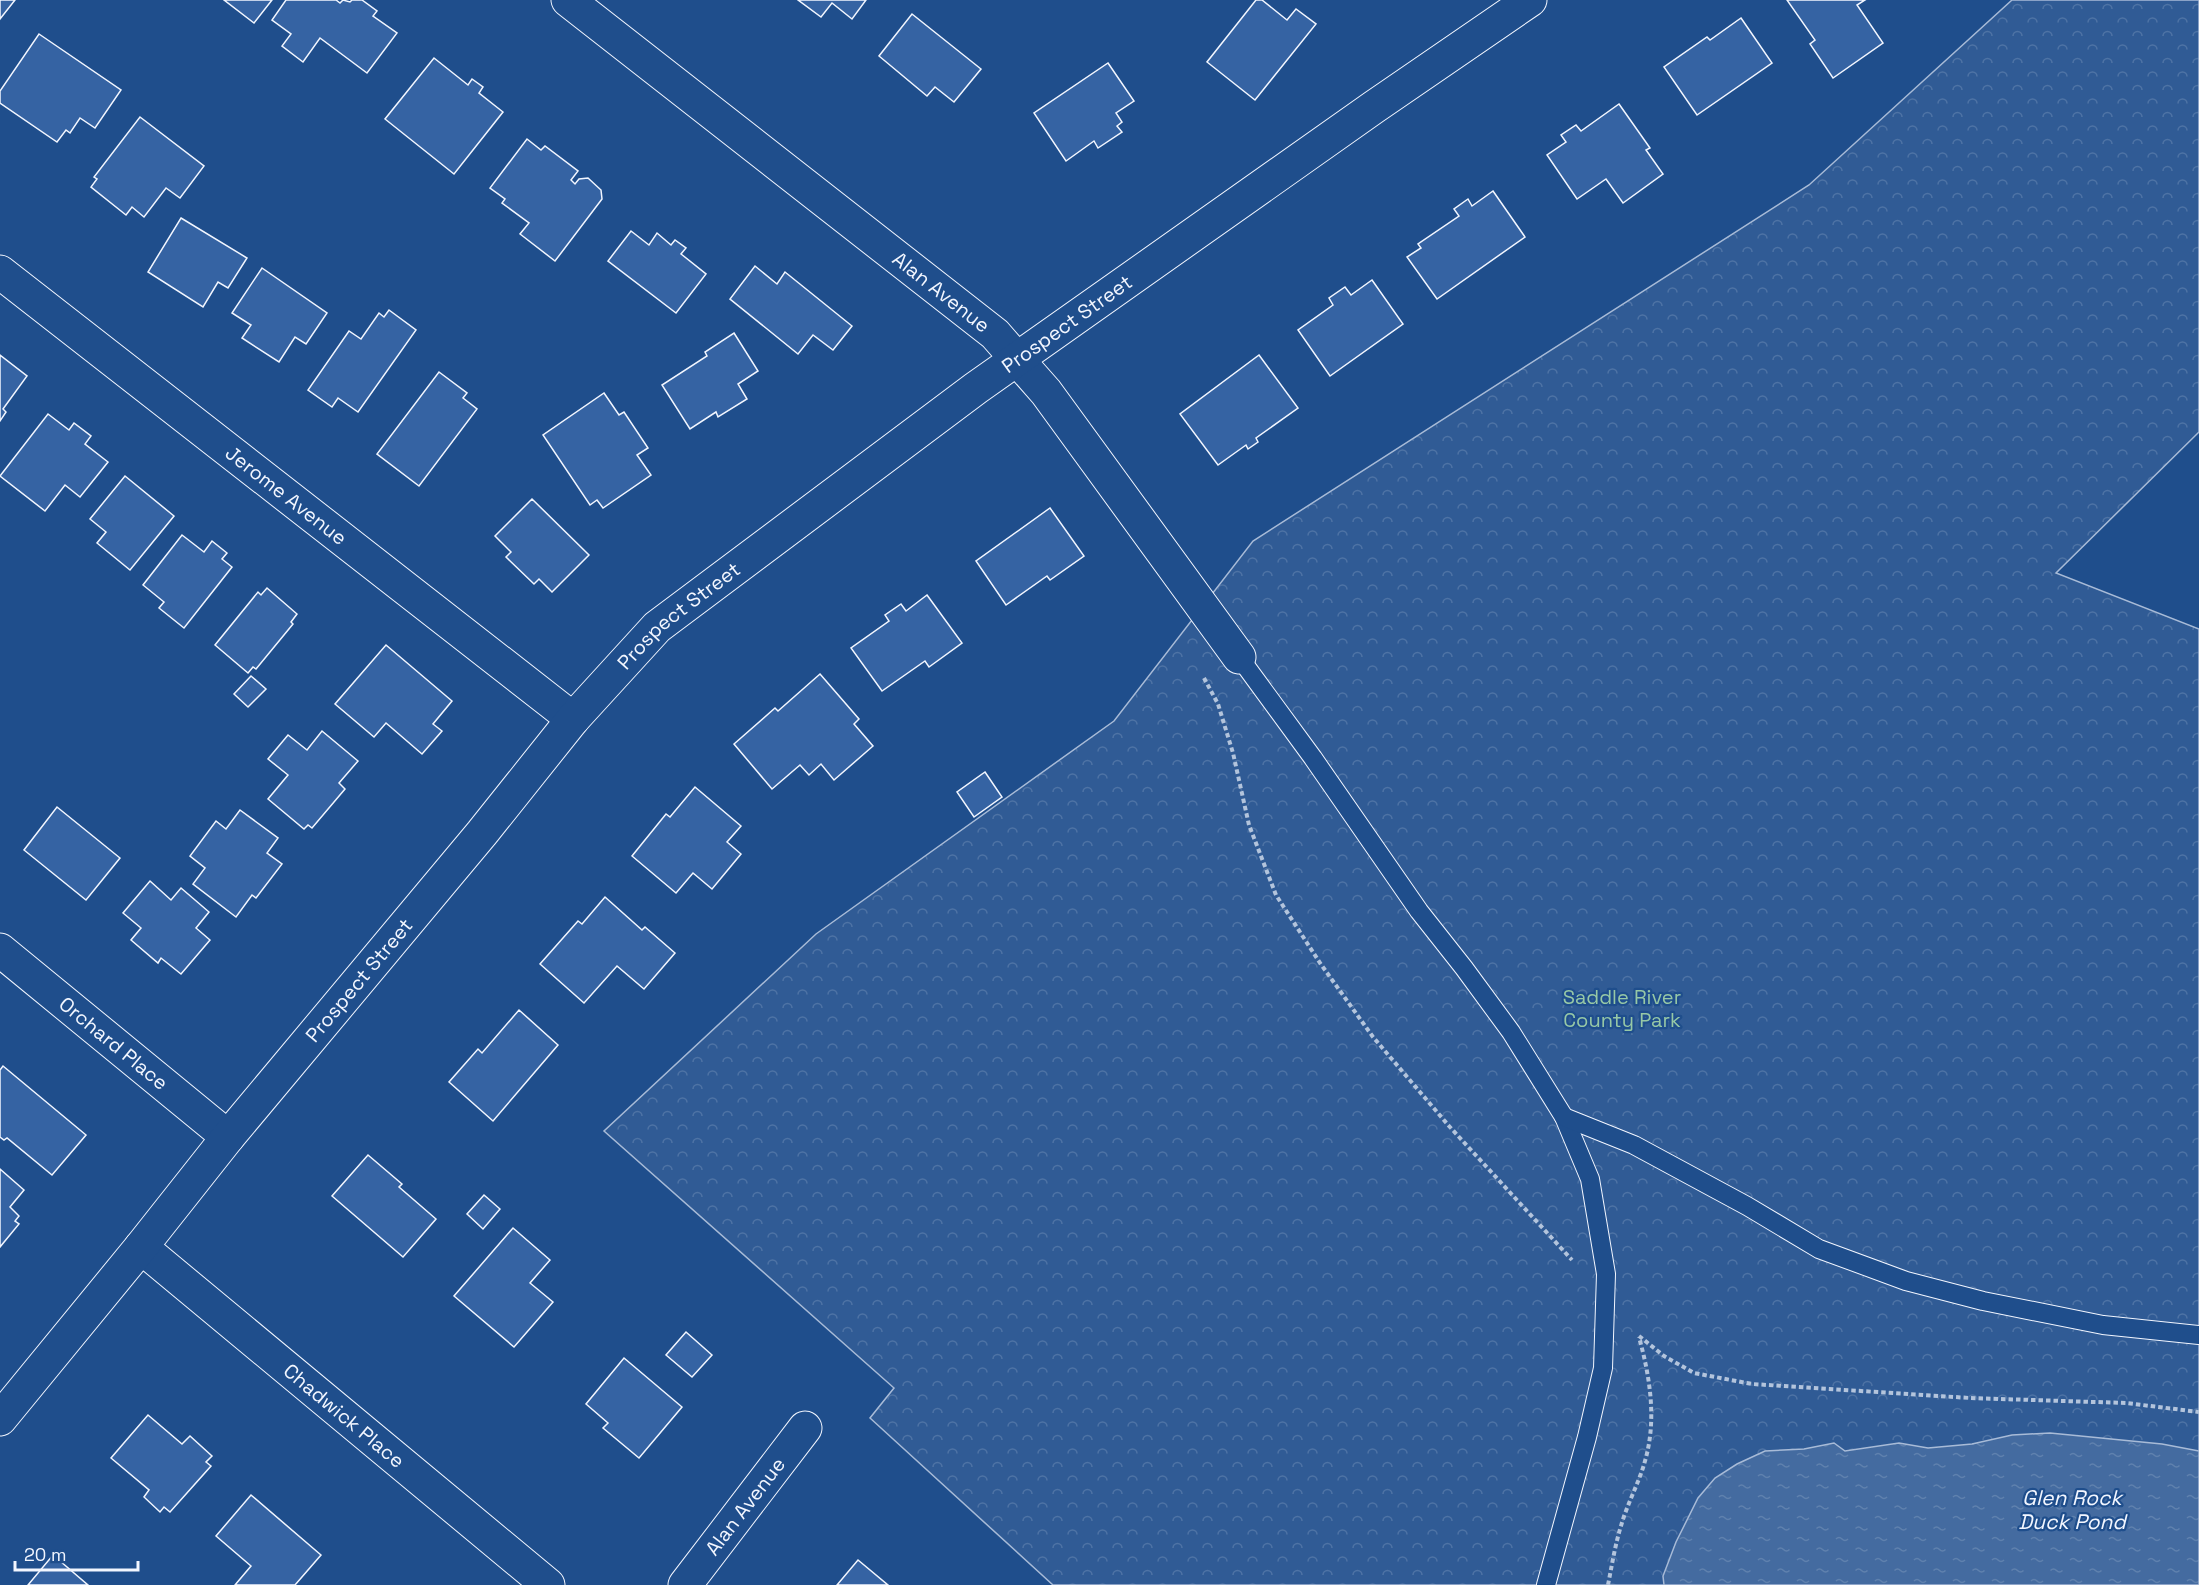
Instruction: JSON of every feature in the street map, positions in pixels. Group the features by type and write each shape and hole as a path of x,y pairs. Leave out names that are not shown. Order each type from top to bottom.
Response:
{"street":[{"name":"Alan Avenue","path":"568,0 995,334 1046,392 1239,657"},
{"name":"Prospect Street","path":"0,1419 228,1137 474,842 573,719 657,627 976,388 1374,107 1530,0"},
{"name":"Jerome Avenue","path":"0,272 573,719"},
{"name":"Orchard Place","path":"0,950 228,1137"},
{"name":"Chadwick Place","path":"141,1247 548,1585"},
{"name":"Alan Avenue","path":"685,1585 804,1428"}],"lane":[{"path":"1239,657 1313,758 1419,911 1511,1032 1564,1117 1590,1179 1606,1274 1603,1368 1587,1437 1546,1585"},
{"path":"1564,1117 1634,1145 1747,1206 1819,1249 1906,1281 1983,1301 2103,1325 2199,1335"}],"path":[{"path":"1199,670 1218,704 1233,753 1249,825 1276,896 1373,1037 1449,1126 1553,1239"},
{"path":"1608,1585 1620,1528 1646,1460 1652,1397 1638,1336 1664,1356 1694,1373 1752,1384 1970,1398 2126,1403 2199,1412"}],"green space":[{"name":"Saddle River County Park","path":"2012,0 2199,0 2199,432 2056,573 2199,629 2199,1585 1053,1585 870,1418 894,1388 604,1131 816,934 1114,721 1253,541 1809,185"}],"water":[{"name":"Glen Rock Duck Pond","path":"2050,1433 2162,1444 2199,1451 2199,1585 1664,1585 1663,1576 1676,1542 1698,1498 1715,1478 1737,1464 1765,1451 1804,1449 1834,1443 1845,1451 1899,1443 1928,1448 1972,1444 2012,1435"}],"building":[{"path":"0,0 15,0 0,19"},
{"path":"224,0 272,0 254,23"},
{"path":"286,0 336,0 340,3 343,0 350,2 362,0 377,11 373,16 397,33 367,73 320,38 303,62 282,46 291,34 272,20"},
{"path":"798,0 866,0 852,19 832,3 821,17"},
{"path":"1256,0 1262,0 1287,20 1296,9 1316,24 1255,100 1207,62"},
{"path":"1787,0 1865,0 1857,5 1883,43 1833,78 1810,44 1815,40"},
{"path":"912,14 981,69 954,102 935,87 927,96 879,56"},
{"path":"1741,18 1772,63 1697,115 1664,67 1707,37 1710,40"},
{"path":"39,34 121,90 95,128 80,118 70,133 66,130 57,142 0,103 0,91"},
{"path":"434,58 468,85 472,79 483,87 479,93 503,112 454,174 385,119"},
{"path":"1108,63 1134,101 1116,113 1122,122 1117,126 1122,132 1098,148 1094,141 1066,161 1034,113"},
{"path":"1619,104 1650,148 1646,150 1663,174 1623,203 1606,179 1577,199 1547,155 1566,142 1561,135 1576,125 1581,131"},
{"path":"140,117 204,166 180,198 166,188 144,217 132,207 126,215 91,187 97,179 94,177"},
{"path":"527,139 541,150 545,146 578,171 571,180 575,184 579,179 588,178 601,190 602,199 555,261 520,234 529,223 502,203 505,199 490,188"},
{"path":"1493,191 1525,237 1437,299 1407,257 1421,248 1418,244 1459,216 1454,209 1468,199 1472,206"},
{"path":"181,218 247,258 228,288 218,282 203,307 148,272"},
{"path":"631,231 649,245 657,233 671,245 675,240 686,248 681,254 706,274 676,313 608,261"},
{"path":"755,266 777,284 785,272 852,326 833,350 813,335 798,354 730,299"},
{"path":"262,268 327,313 306,344 295,337 279,362 242,338 251,325 232,313"},
{"path":"1372,280 1403,324 1330,376 1298,330 1333,305 1329,298 1345,287 1351,295"},
{"path":"389,310 416,330 358,412 338,398 332,407 308,390 349,331 361,339 379,313 384,317"},
{"path":"734,333 758,371 738,384 747,399 718,417 716,412 690,429 662,385 707,356 705,352"},
{"path":"0,355 27,376 3,409 6,412 0,421"},
{"path":"1259,355 1298,408 1256,438 1258,442 1248,449 1246,445 1218,465 1180,414"},
{"path":"439,372 467,393 463,398 477,409 419,486 377,454"},
{"path":"604,393 619,415 624,412 648,448 637,455 651,475 603,508 597,500 590,505 543,435"},
{"path":"48,414 69,430 74,423 91,436 85,444 108,462 80,497 65,485 45,511 0,476"},
{"path":"125,476 174,516 130,570 97,543 106,532 90,519"},
{"path":"532,499 589,555 552,592 539,579 534,584 506,557 511,552 495,536"},
{"path":"1050,508 1084,556 1050,580 1047,576 1006,605 976,561"},
{"path":"182,535 204,552 212,541 227,553 222,559 232,567 184,628 159,608 164,602 143,585"},
{"path":"267,588 297,614 291,622 293,624 256,669 253,667 248,673 215,645 258,592 261,595"},
{"path":"927,595 962,643 929,667 925,661 882,691 851,648 889,621 885,615 901,604 906,611"},
{"path":"386,645 452,701 433,724 442,731 422,754 386,723 374,737 335,704"},
{"path":"820,674 859,719 854,724 873,746 834,780 821,764 809,775 800,765 772,789 734,744 775,708 778,711"},
{"path":"251,676 266,689 248,707 234,694"},
{"path":"322,731 358,761 339,783 345,789 312,828 308,825 304,829 268,799 288,775 268,759 288,735 307,750"},
{"path":"985,772 1002,797 974,817 957,792"},
{"path":"695,787 741,826 727,842 741,854 712,889 693,873 676,893 632,856 666,814 670,817"},
{"path":"57,807 120,858 86,900 24,850"},
{"path":"240,810 278,838 267,853 282,864 256,898 252,895 236,917 193,884 205,868 190,856 216,821 226,829"},
{"path":"150,881 171,900 181,888 209,912 196,928 210,940 181,974 161,958 158,963 131,940 141,928 123,913"},
{"path":"605,897 642,930 645,927 675,953 644,989 617,966 584,1003 540,964 578,921 582,924"},
{"path":"519,1010 558,1045 493,1121 449,1082 478,1049 482,1053"},
{"path":"3,1066 86,1135 52,1175 7,1138 4,1140 0,1137 0,1070"},
{"path":"368,1155 402,1184 399,1187 436,1219 403,1257 332,1196"},
{"path":"0,1169 24,1190 10,1207 19,1216 15,1221 19,1224 0,1247"},
{"path":"484,1195 500,1209 483,1229 467,1214"},
{"path":"513,1228 550,1260 530,1283 553,1302 514,1347 454,1296"},
{"path":"686,1332 712,1355 692,1377 666,1355"},
{"path":"624,1358 682,1407 639,1458 603,1428 608,1423 586,1404"},
{"path":"148,1415 182,1444 190,1436 212,1456 206,1462 211,1466 170,1512 164,1507 160,1512 144,1497 149,1490 111,1458"},
{"path":"251,1495 321,1555 295,1585 235,1585 251,1566 216,1536"},
{"path":"53,1555 88,1585 28,1585"},
{"path":"858,1560 888,1585 837,1585"}]}
